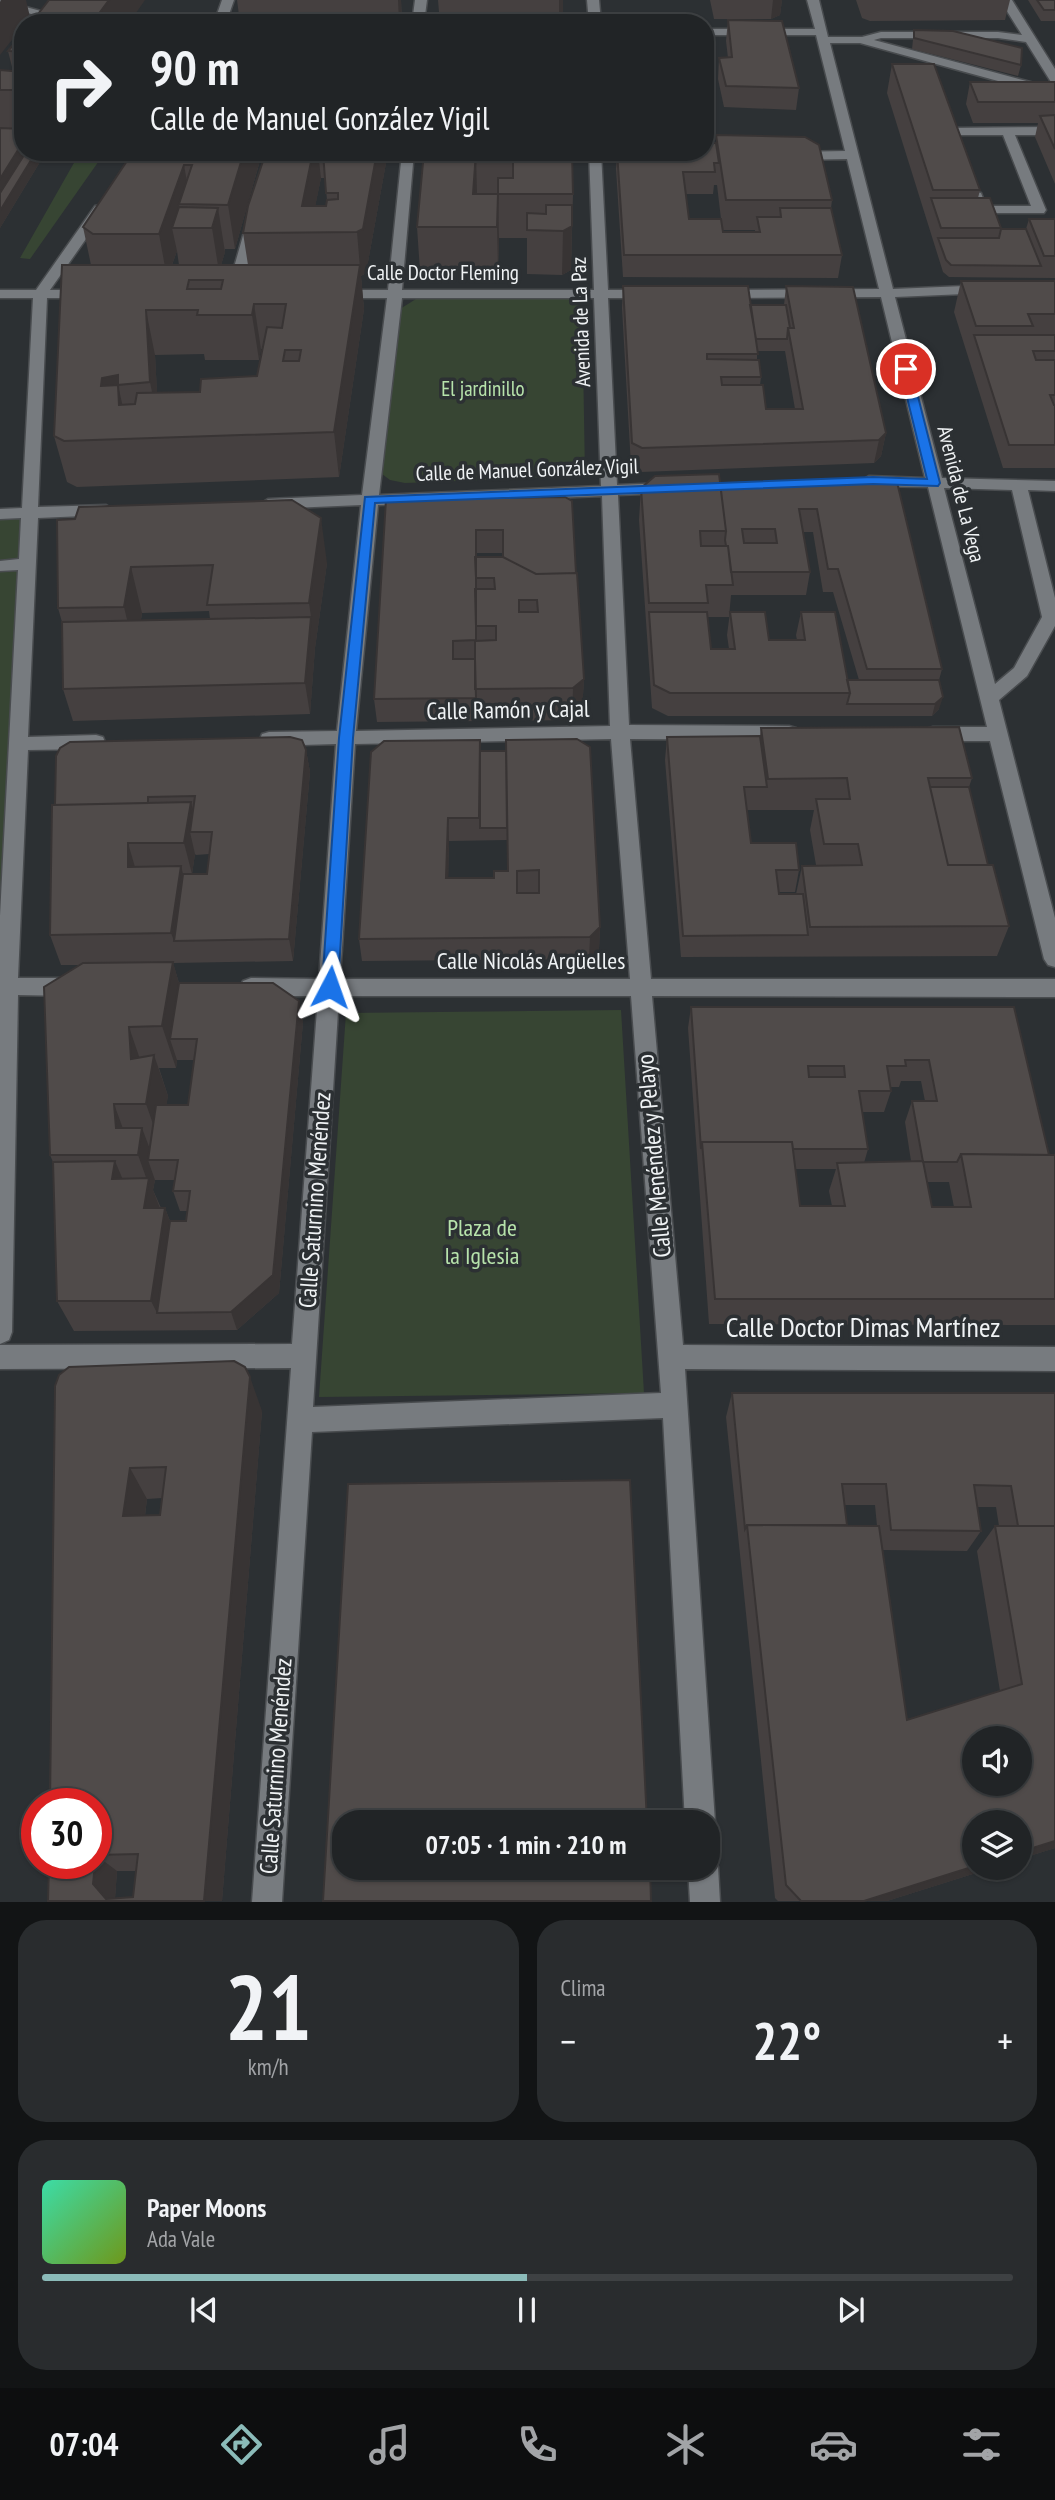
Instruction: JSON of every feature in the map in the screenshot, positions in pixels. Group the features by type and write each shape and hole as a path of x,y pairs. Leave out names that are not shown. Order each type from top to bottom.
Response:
{"street":[{"name":"Avenida de La Vega","path":"813,0 1055,958"},
{"path":"1006,0 1055,79"},
{"path":"0,2 48,14"},
{"path":"714,32 862,40 932,66 1034,87 1055,86"},
{"path":"862,40 881,35 998,35 1029,39"},
{"path":"954,132 1055,131"},
{"path":"972,184 981,210 1039,210 1009,132"},
{"path":"779,155 851,155"},
{"name":"Calle Saturnino Menéndez","path":"267,1902 346,738 407,161"},
{"name":"Avenida de La Paz","path":"595,161 611,490"},
{"path":"0,1332 4,986 19,744 40,294 110,196"},
{"path":"233,294 256,217"},
{"path":"709,294 1005,289"},
{"path":"0,294 109,294"},
{"name":"Calle Doctor Fleming","path":"314,294 668,294"},
{"path":"846,482 1055,486"},
{"name":"Calle de Manuel González Vigil","path":"249,504 680,487"},
{"path":"989,698 1021,672 1053,619 1019,487"},
{"name":"Calle Menéndez y Pelayo","path":"611,490 620,732 671,1357 699,1810"},
{"path":"0,514 129,509"},
{"path":"0,566 28,564"},
{"name":"Calle Ramón y Cajal","path":"251,739 620,732 809,733"},
{"path":"917,733 998,734"},
{"path":"19,744 114,742"},
{"path":"4,986 88,986"},
{"name":"Calle Nicolás Argüelles","path":"236,987 1055,988"},
{"path":"0,1357 304,1356"},
{"name":"Calle Doctor Dimas Martínez","path":"671,1357 1055,1359"},
{"path":"300,1420 674,1405"},
{"path":"704,1880 705,1902"}],"green space":[{"path":"75,161 99,161 30,259 20,258"},
{"name":"El jardinillo","path":"582,298 585,476 405,483 390,480 382,474 400,309 416,299"},
{"path":"30,513 0,1332 0,514"},
{"name":"Plaza de la Iglesia","path":"621,1010 644,1393 319,1397 346,1013"}],"building":[{"path":"49,0 109,0 99,14 38,14"},
{"path":"1037,0 1055,0 1055,10 1044,10"},
{"path":"728,20 782,21 799,88 726,86 719,58 732,57"},
{"path":"914,30 953,31 1022,48 1021,65 914,38"},
{"path":"892,64 934,64 980,190 933,190"},
{"path":"0,70 14,71 14,90 0,90"},
{"path":"970,82 1055,82 1055,102 978,102"},
{"path":"1055,115 1055,149 1040,116"},
{"path":"0,128 14,129 14,156 0,179"},
{"path":"716,135 805,137 819,145 832,200 726,200"},
{"path":"716,143 719,163 714,163 715,172 683,172 689,219 721,219 723,232 760,232 757,217 781,217 780,208 831,208 842,255 624,255 618,161 714,161"},
{"path":"20,161 31,161 0,211 0,193"},
{"path":"127,161 241,161 228,205 179,204 192,165 184,165 159,234 93,234 83,227"},
{"path":"263,161 311,161 302,206 326,206 327,200 338,199 338,193 326,193 324,161 375,161 363,229 357,232 243,233 248,206"},
{"path":"423,161 475,161 473,194 498,194 497,227 417,227"},
{"path":"513,161 572,161 573,194 498,194 498,178 513,178"},
{"path":"931,198 990,198 1001,228 941,228"},
{"path":"546,205 572,205 572,226 563,231 527,230 527,213 546,214"},
{"path":"179,207 218,208 212,228 172,228"},
{"path":"1029,219 1055,219 1055,256 1044,256"},
{"path":"1001,229 1026,229 1041,266 951,265 946,260 938,238 999,238"},
{"path":"62,265 360,265 334,432 64,441 54,436","holes":["189,280 223,280 221,289 187,289","254,304 286,304 282,328 267,327 257,376 201,379 200,392 137,393 135,404 119,405 118,385 150,382 146,310 198,310 197,315 252,315","285,350 301,350 299,361 283,361","118,375 118,385 101,386 102,378"]},
{"path":"961,281 1055,281 1055,314 1028,314 1033,326 976,326"},
{"path":"623,286 748,286 758,354 707,354 707,359 759,360 761,377 721,377 722,385 763,385 766,409 803,409 788,328 794,328 786,286 853,287 886,433 879,440 642,448 632,443"},
{"path":"750,305 786,305 790,328 787,339 756,339"},
{"path":"974,335 1055,335 1055,351 1033,351 1036,360 1055,360 1055,395 1050,395 1055,405 1055,445 1009,445"},
{"path":"719,474 726,531 700,531 701,546 728,546 733,585 706,585 708,603 649,603 641,488 655,476"},
{"path":"896,478 942,669 867,669 838,569 828,569 817,509 799,509 810,572 731,572 720,483","holes":["742,529 775,529 777,543 744,543"]},
{"path":"565,497 572,501 576,573 536,574 503,557 503,530 476,530 476,640 453,641 453,659 475,659 476,698 374,699 386,499"},
{"path":"292,500 321,518 309,603 207,605 213,565 131,567 124,607 58,608 57,520 75,519 79,507"},
{"path":"475,557 503,557 536,574 577,573 584,679 573,688 475,689 475,641 496,640 496,626 476,626 475,589 495,589 494,578 476,578","holes":["519,600 537,600 538,612 519,612"]},
{"path":"649,612 707,612 711,649 735,649 730,612 765,612 769,640 805,640 801,612 835,612 850,693 670,693 654,685"},
{"path":"311,617 305,683 63,689 62,622"},
{"path":"847,680 939,680 943,697 935,704 847,704 850,693"},
{"path":"959,727 972,778 928,778 948,865 993,865 1009,926 810,927 802,866 862,865 858,844 824,844 816,799 850,799 847,778 768,779 761,728"},
{"path":"760,736 767,787 744,787 751,843 796,843 799,870 776,870 779,894 803,894 808,935 683,936 667,737"},
{"path":"290,737 302,740 306,750 289,939 174,941 183,874 207,874 212,832 190,832 195,796 148,797 148,803 55,805 56,756 60,748 70,742"},
{"path":"577,739 590,747 600,927 590,937 359,939 371,752 384,741 480,740 479,818 448,818 446,878 494,878 494,871 508,871 506,740","holes":["539,870 539,893 517,893 517,871"]},
{"path":"480,751 506,751 507,828 480,828"},
{"path":"930,787 969,787 988,865 948,865"},
{"path":"191,802 184,843 128,843 128,867 181,866 171,933 50,935 52,805"},
{"path":"173,962 162,1026 129,1027 131,1059 154,1055 146,1104 114,1104 116,1128 142,1128 138,1155 50,1155 44,987 83,963"},
{"path":"179,983 273,983 299,1001 273,1275 231,1312 157,1313 170,1221 186,1221 190,1191 173,1191 178,1160 148,1160 156,1105 188,1105 197,1039 170,1039"},
{"path":"691,1007 1014,1007 1049,1155 961,1154 957,1162 923,1162 912,1101 937,1101 929,1060 905,1060 906,1066 887,1066 891,1091 859,1091 868,1149 793,1149 792,1142 702,1142 701,1149","holes":["808,1066 844,1066 845,1077 809,1077"]},
{"path":"702,1142 792,1142 800,1206 845,1206 837,1163 923,1161 932,1207 971,1207 961,1154 1055,1155 1055,1299 715,1299"},
{"path":"115,1161 112,1179 149,1178 144,1208 165,1208 151,1301 57,1301 53,1162"},
{"path":"234,1361 245,1367 250,1377 204,1901 48,1901 49,1879 94,1879 93,1884 106,1899 133,1897 138,1854 112,1855 112,1788 50,1788 55,1386 59,1375 69,1367","holes":["166,1467 160,1515 123,1516 130,1468"]},
{"path":"732,1393 1055,1393 1055,1526 1018,1526 1011,1486 974,1485 981,1531 891,1530 886,1484 842,1484 847,1525 747,1525 745,1529"},
{"path":"630,1480 646,1810 332,1810 332,1880 650,1880 651,1901 323,1901 348,1484"},
{"path":"747,1525 879,1526 907,1720 1022,1684 995,1526 1055,1526 1055,1841 1032,1848 1032,1810 962,1810 962,1870 864,1901 801,1901 786,1885"}],"route":[{"path":"330,987 346,738 370,499 873,481 934,483 906,369"}]}
